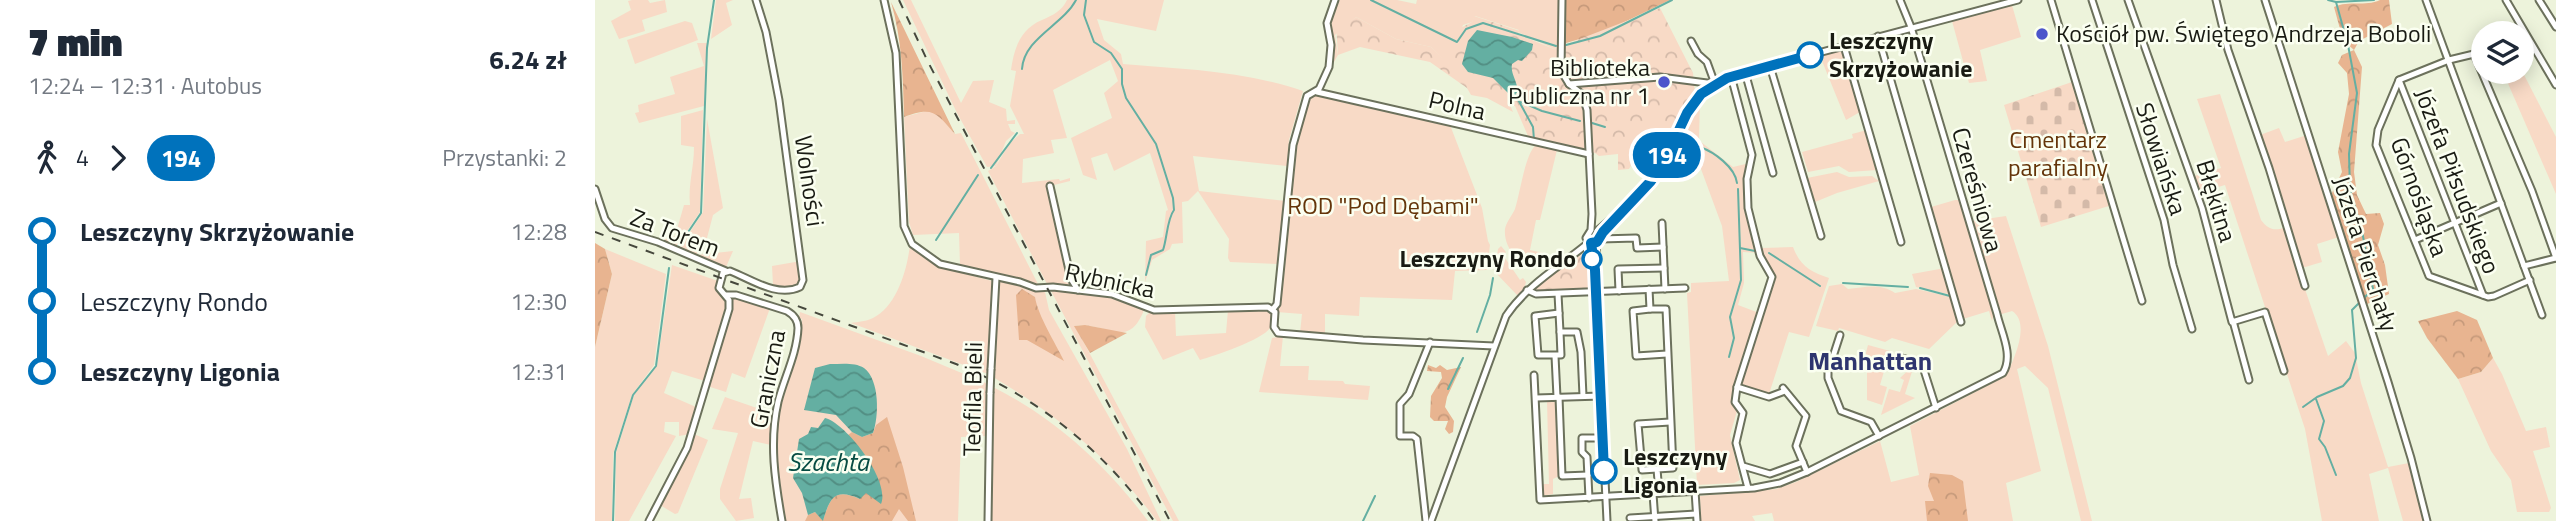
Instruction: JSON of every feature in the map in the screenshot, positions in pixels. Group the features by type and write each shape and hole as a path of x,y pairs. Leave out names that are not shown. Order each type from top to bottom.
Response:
{"street":[{"name":"Wolności","path":"725,272 787,291 800,287 803,280 779,100 766,32 756,0"},
{"name":"Rybnicka","path":"884,0 893,30 896,53 904,226 912,244 940,264 1039,289 1053,286 1114,295 1153,310 1273,309"},
{"path":"1335,0 1327,25 1331,62 1317,92 1311,92 1307,96 1293,142 1277,304 1273,309 1274,327 1278,333 1495,346"},
{"path":"1562,0 1561,71 1569,83 1582,94 1587,110 1607,521"},
{"name":"Czereśniowa","path":"1900,0 1911,27 1997,314 2008,362 1999,376 1936,408"},
{"path":"1431,521 1506,316 1527,290 1644,191 1661,167 1690,108 1701,94 1715,83 1731,76 2018,0"},
{"path":"2051,0 2142,301"},
{"name":"Słowiańska","path":"2092,0 2164,220 2173,265 2192,329"},
{"name":"Błękitna","path":"2128,0 2202,208 2249,380"},
{"path":"2216,0 2228,50 2269,168 2305,286"},
{"name":"Józefa Pierchały","path":"2265,0 2384,369 2427,521"},
{"path":"2426,0 2542,315"},
{"path":"2506,0 2556,85"},
{"path":"2539,0 2556,27"},
{"path":"1878,36 1961,322"},
{"path":"1692,41 1698,54 1707,62 1715,83"},
{"path":"1845,46 1901,242"},
{"path":"2399,80 2449,60 2474,54 2532,191 2556,258 2524,265"},
{"path":"1770,66 1821,236"},
{"path":"1745,72 1773,173"},
{"path":"1731,76 1752,155 1747,179 1748,208 1761,256 1772,277 1737,387 1735,402 1744,413 1736,443 1748,488"},
{"path":"1569,83 1660,77 1715,83"},
{"name":"Józefa Piłsudskiego","path":"2399,80 2483,295"},
{"name":"Górnośląska","path":"2399,80 2378,130 2376,145 2430,276 2483,295"},
{"name":"Polna","path":"1317,92 1589,154"},
{"path":"1049,186 1071,279 1078,290"},
{"name":"Za Torem","path":"595,189 605,219 612,228 658,242 725,272"},
{"path":"2415,240 2501,203"},
{"path":"1571,255 1627,208"},
{"path":"1662,223 1665,289"},
{"path":"1595,235 1636,238 1637,248 1663,247"},
{"path":"1595,235 1592,255 1595,270"},
{"path":"1579,250 1587,250 1592,255"},
{"path":"1619,291 1618,269 1664,268"},
{"path":"649,521 690,439 729,309 729,300 719,288 725,272"},
{"name":"Teofila Bieli","path":"988,521 990,393 996,278"},
{"path":"2483,295 2494,296 2530,280"},
{"path":"1527,290 1536,294 1558,294 1685,288"},
{"path":"1649,289 1650,309"},
{"path":"1558,294 1559,313 1560,332 1561,355 1538,355 1535,316 1559,313"},
{"name":"Graniczna","path":"726,295 739,296 787,311 797,321 794,349 778,401 775,425 774,469 782,521"},
{"path":"1667,354 1636,356 1633,311 1666,309 1674,468 1642,470 1638,424 1670,422"},
{"path":"2233,321 2265,312 2284,372"},
{"path":"1560,332 1577,332 1581,352 1583,396"},
{"path":"1840,335 1827,376 1839,409 1871,422 1879,436"},
{"path":"1426,521 1417,439 1413,436 1400,436 1399,404 1409,394 1430,342"},
{"path":"1555,356 1562,476 1588,475"},
{"path":"1534,375 1540,500 1589,498 1748,488 1780,483 1807,472 1936,408 1922,364 1902,358"},
{"path":"1737,387 1769,397 1784,390 1806,416 1796,446 1807,472"},
{"path":"1536,398 1601,396"},
{"path":"1589,498 1587,457 1582,452 1582,438 1603,438"},
{"path":"1743,466 1770,474 1803,462"},
{"path":"1655,519 1657,469"},
{"path":"1630,517 1697,518 1695,491"}],"green space":[{"path":"648,0 650,3 665,0 667,12 642,20 645,31 619,39 611,21 631,10 628,1"},
{"path":"716,0 733,0 726,3 732,25 711,39"},
{"path":"903,0 911,0 961,103 973,81 994,80 989,102 1006,109 1007,121 1015,120 1015,124 1008,124 1015,133 1006,141 996,166 987,167 957,113"},
{"path":"1067,0 1164,0 1156,31 1097,19 1104,40 1121,54 1123,64 1236,75 1303,91 1289,140 1287,166 1193,156 1199,191 1286,201 1278,264 1230,262 1229,239 1198,191 1188,201 1182,202 1183,243 1172,244 1170,249 1152,260 1145,282 1146,241 1163,237 1168,210 1150,153 1114,171 1107,153 1091,158 1097,180 1083,175 1071,138 1112,118 1104,93 1118,81 1110,60 1053,90 1067,138 1051,140 1054,153 1023,159 1022,183 1070,178 1070,181 1050,186 1075,288 1047,284 988,171 996,166 1009,144 1020,134 1024,134 1010,106 1016,71 1011,70 1016,47 1028,29 1057,12"},
{"path":"1338,0 1397,0 1416,4 1417,0 1560,0 1560,46 1554,49 1518,32 1519,30 1475,16 1472,22 1463,25 1448,65 1431,47 1396,39 1356,17 1335,35 1338,55 1334,62 1330,21"},
{"path":"1562,0 1670,0 1606,31 1563,44"},
{"path":"2389,0 2392,24 2359,41 2354,50 2343,40 2334,7"},
{"path":"891,2 955,134 933,113 922,112 904,117 900,44"},
{"path":"2012,5 2021,37 1980,50 1987,81 1969,83 1952,21"},
{"path":"1660,8 1693,73 1695,93 1684,107 1664,151 1641,148 1629,169 1618,170 1618,154 1599,156 1536,141 1528,136 1515,106 1510,105 1513,112 1487,98 1471,95 1467,88 1430,62 1360,47 1338,55 1336,25 1347,24 1356,17 1396,39 1431,47 1448,64 1453,32 1472,22 1474,16 1520,31 1517,34 1554,49"},
{"path":"685,21 692,23 698,40 635,64 627,40"},
{"path":"697,43 707,43 704,106 639,123 635,113 639,112 638,105 675,94 670,77 704,66"},
{"path":"1843,49 1860,112 1846,120 1820,56"},
{"path":"2354,50 2362,67 2354,172 2357,195 2366,214 2380,213 2384,224 2378,245 2385,265 2389,294 2365,305 2331,195 2342,172 2338,152 2349,94 2347,73 2338,63 2342,55"},
{"name":"Cmentarz parafialny","path":"2075,81 2112,205 2041,227 2004,105"},
{"path":"2508,84 2529,84 2556,137 2556,194"},
{"name":"ROD \"Pod Dębami\"","path":"1315,94 1450,125 1482,208 1490,245 1487,270 1455,271 1452,300 1360,297 1359,316 1325,314 1325,334 1300,333 1302,314 1277,312 1295,141 1309,99"},
{"path":"2220,94 2261,220 2271,228 2284,228 2328,356 2346,341 2355,353 2361,383 2388,467 2409,463 2426,521 2403,521 2388,468 2369,474 2379,521 2322,521 2305,429 2225,185 2198,193 2191,177 2221,168 2197,99"},
{"path":"1700,101 1699,138 1696,147 1662,179 1658,178 1688,119"},
{"path":"703,110 700,212 676,247 660,241 675,236 684,205 690,205 694,147 681,145 681,116"},
{"path":"930,110 938,114 955,134 961,133 1038,284 960,265 959,233 913,235 909,222 904,117"},
{"path":"707,119 723,208 713,215 707,238 700,242 697,255 733,251 726,267 679,249 703,212"},
{"path":"2279,128 2285,142 2307,135 2339,237 2317,244 2322,262 2302,268 2260,135"},
{"path":"1867,130 1877,170 1849,172 1839,166 1808,172 1802,152 1853,138 1852,134"},
{"path":"1701,142 1733,167 1750,163 1746,199 1760,253 1743,252 1744,283 1738,305 1759,313 1733,403 1737,411 1730,435 1740,480 1734,483 1697,485 1687,293 1691,292 1691,283 1729,281 1722,226 1701,169 1695,168 1671,176 1690,158"},
{"path":"1535,146 1557,150 1530,250 1548,254 1539,262 1528,252 1518,258 1508,245 1505,233 1515,209 1528,158"},
{"path":"1837,172 1849,177 1872,176 1879,181 1815,202 1807,178"},
{"path":"1960,200 1994,312 1992,321 1989,311 1963,319 1931,207"},
{"path":"2006,216 2048,346 2092,521 2081,521 2048,388 2025,366 2017,369 2041,471 2006,483 2013,521 1774,521 1772,513 1752,516 1755,521 1701,521 1700,496 1776,489 1880,441 1891,482 1919,475 1910,426 2006,376 2016,351 2021,332 2018,317 2012,311 2000,313 1972,221"},
{"path":"595,243 605,249 612,274 595,347"},
{"path":"910,245 936,266 992,281 988,374 851,323 873,318 888,305 903,276"},
{"path":"1501,246 1506,252 1503,255 1520,280 1523,278 1526,282 1524,289 1517,295 1495,272 1498,249"},
{"path":"1793,247 1807,267 1829,278 1809,337 1789,332 1769,394 1740,385 1776,278 1762,256 1761,248"},
{"path":"605,249 666,274 654,365 632,395 613,454 612,521 595,521 595,347 612,274"},
{"path":"1586,252 1590,255 1593,291 1534,291 1533,289 1558,268"},
{"path":"801,261 800,284 794,287 773,285 772,266"},
{"path":"672,265 718,281 716,288 727,301 705,381 672,371 664,393 696,407 690,434 679,436 679,422 665,422 664,432 676,436 629,521 615,521 616,453 634,395 657,365"},
{"path":"1945,268 1952,295 1916,287 1912,274"},
{"path":"999,281 1045,292 1049,310 1127,449 1161,521 1157,521 1121,478 1083,440 1040,407 993,377 993,341"},
{"path":"1842,284 1848,289 1878,287 1895,293 1916,289 1952,297 1958,321 1929,349 1892,338 1885,342 1839,328 1838,331 1816,326 1829,286"},
{"path":"1022,289 1035,297 1043,321 1064,361 1027,340 1019,340 1016,295"},
{"path":"1050,289 1114,297 1144,310 1138,322 1124,332 1075,326 1179,521 1173,521"},
{"path":"733,298 770,308 745,378 732,373 726,392 707,386"},
{"path":"1266,308 1273,312 1273,316 1271,326 1265,333 1237,347 1200,360 1193,348 1163,360 1145,327 1146,316 1150,312 1175,311 1176,336 1226,333 1228,310"},
{"path":"2457,311 2477,320 2493,358 2481,372 2458,379 2427,338 2418,321"},
{"path":"800,312 921,356 988,384 987,436 961,437 958,521 784,521 775,465 779,413 797,351 802,319 799,318"},
{"path":"1085,325 1127,333 1090,353 1074,326"},
{"path":"1283,336 1280,366 1309,366 1308,380 1343,381 1345,384 1370,386 1368,400 1259,392 1272,338"},
{"path":"1868,345 1890,351 1880,385 1887,387 1882,405 1867,400 1867,366 1863,364"},
{"path":"2493,358 2526,431 2546,427 2550,447 2533,451 2551,508 2549,512 2517,512 2511,480 2491,451 2458,379 2481,372"},
{"path":"1428,365 1436,368 1440,365 1447,370 1461,367 1445,407 1454,421 1453,432 1449,434 1445,429 1448,421 1434,421 1430,417 1431,396 1442,378 1441,372 1427,371"},
{"path":"1914,365 1905,394 1915,398 1881,415 1889,389 1900,392 1904,380 1900,378"},
{"path":"993,387 1037,413 1078,445 1115,481 1148,521 990,521"},
{"path":"725,397 774,414 771,445 753,441 739,499 751,498 754,518 736,521 720,499 720,489 738,433 712,429"},
{"path":"1547,400 1558,400 1561,475 1553,479 1553,494 1541,496 1541,484 1549,484"},
{"path":"887,417 916,521 908,521 899,509 892,521 805,521 808,515 815,512 823,520 831,500 839,495 860,499 870,462 848,435 852,432 862,437 873,433 876,425"},
{"path":"694,434 708,440 678,513 675,514 660,505"},
{"path":"1930,473 1952,475 1963,481 1968,521 1927,521 1925,501 1934,501 1928,486"}],"water":[{"path":"1477,30 1533,44 1532,50 1522,61 1518,60 1512,64 1517,93 1510,95 1493,78 1468,72 1462,64 1468,41"},
{"path":"830,364 856,365 869,374 877,399 873,433 862,437 852,432 836,415 804,410 815,368"},
{"name":"Szachta","path":"825,418 844,430 865,454 882,494 881,504 866,493 860,499 845,494 839,495 831,501 823,521 815,512 808,515 802,493 793,478 799,439 808,434 811,427 818,428"}],"waterway":[{"path":"678,247 701,213 707,48 714,0"},
{"path":"1022,69 1029,49 1076,0"},
{"path":"1086,0 1084,15 1094,42 1111,53 1122,69 1126,98 1156,144 1173,198 1174,210 1163,250 1151,255 1146,275"},
{"path":"1371,0 1457,42 1466,29 1483,23 1556,46"},
{"path":"1566,45 1600,36 1672,0"},
{"path":"2328,0 2374,0"},
{"path":"2336,2 2357,93 2349,154 2350,190 2362,231 2373,289 2363,299"},
{"path":"1515,94 1533,127 1534,140"},
{"path":"1521,102 1542,111 1580,121"},
{"path":"1592,123 1605,127"},
{"path":"991,168 1017,133"},
{"path":"1700,147 1723,161 1732,171 1737,183"},
{"path":"936,240 978,175"},
{"path":"1729,357 1734,338 1730,317 1741,280 1738,189"},
{"path":"1740,248 1755,251"},
{"path":"1769,253 1820,286"},
{"path":"613,521 615,452 633,395 656,366 669,268"},
{"path":"1477,332 1493,278"},
{"path":"1843,283 1908,287"},
{"path":"1920,288 1950,296"},
{"path":"2303,407 2317,397 2343,386 2350,378 2356,358 2352,310 2359,303"},
{"path":"1448,389 1463,358"},
{"path":"2316,399 2324,421 2319,439 2336,475"},
{"path":"1363,521 1375,496"}],"railway":[{"path":"899,0 928,62 1170,521"},
{"path":"595,232 985,377 1040,409 1091,449 1114,471 1154,521"}],"bus line":[{"name":"194","path":"1604,471 1595,270 1591,243 1600,239 1600,235 1648,186 1664,162 1687,113 1701,94 1727,78 1810,55"}],"place":[{"name":"Kościół pw. Świętego Andrzeja Boboli","path":"2042,34"},
{"name":"Leszczyny Skrzyżowanie","path":"1810,55"},
{"name":"Biblioteka Publiczna nr 1","path":"1664,82"},
{"name":"Leszczyny Rondo","path":"1592,259"},
{"name":"Leszczyny Ligonia","path":"1604,471"}],"district":[{"name":"Manhattan","path":"1870,361"}]}
